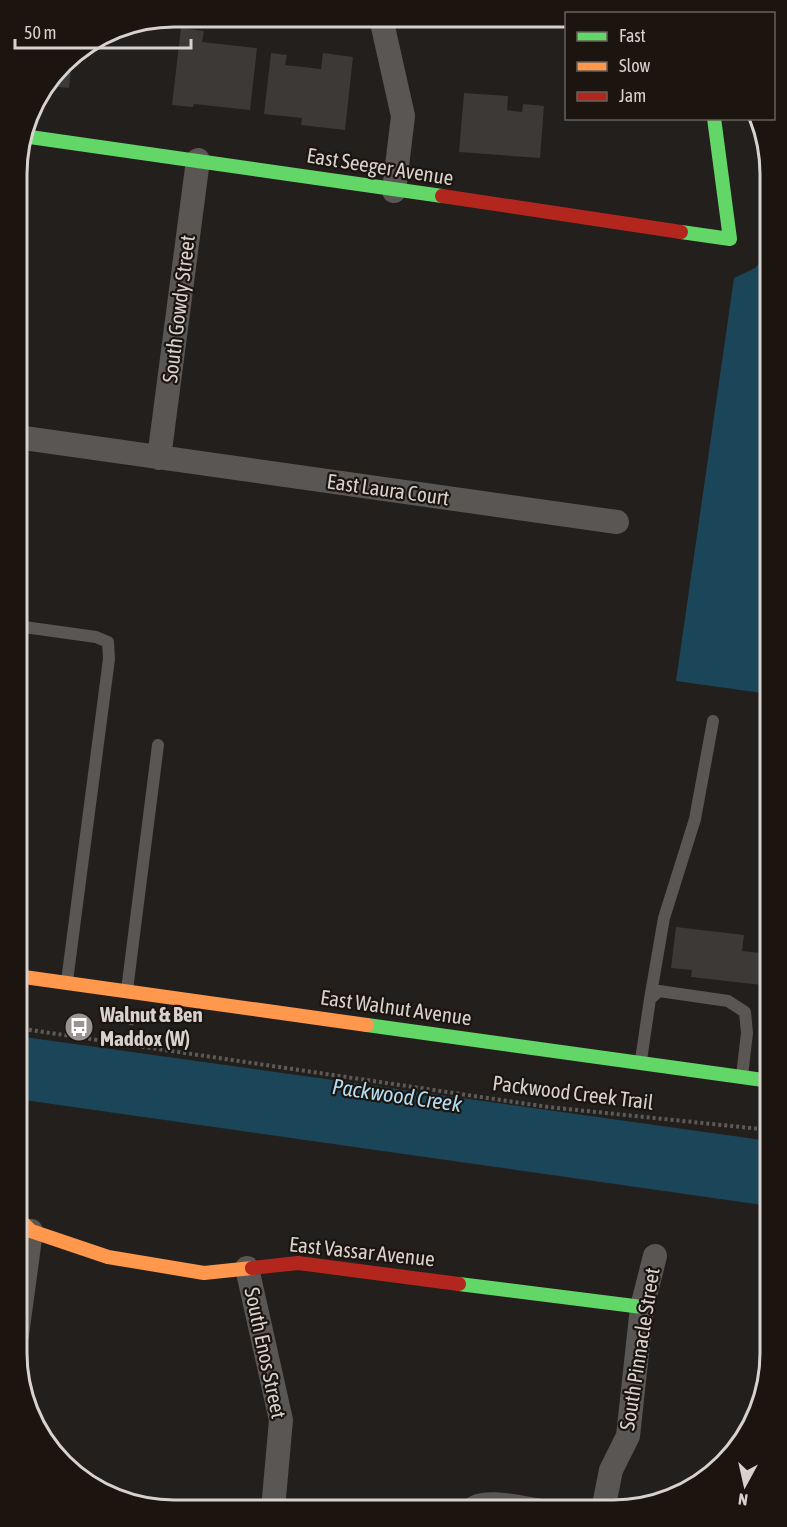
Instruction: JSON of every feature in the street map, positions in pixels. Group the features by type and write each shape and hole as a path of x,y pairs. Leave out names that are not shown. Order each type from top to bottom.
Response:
{"street":[{"path":"383,27 403,116 394,190"},
{"name":"East Seeger Avenue","path":"32,137 730,239 714,120"},
{"name":"South Gowdy Street","path":"159,458 198,160"},
{"name":"East Laura Court","path":"27,438 617,522"},
{"name":"East Walnut Avenue","path":"27,977 760,1080"},
{"name":"East Vassar Avenue","path":"27,1225 108,1257 204,1273 298,1263 642,1307"},
{"name":"South Pinnacle Street","path":"605,1500 611,1470 628,1436 642,1307 654,1256"},
{"name":"South Enos Street","path":"247,1268 281,1420 274,1500"}],"lane":[{"path":"27,627 96,637 108,642 109,659 67,983"},
{"path":"641,1063 664,918 694,819 713,721"},
{"path":"127,991 158,745"},
{"path":"650,999 659,991 700,996 728,1001 745,1012 747,1033 742,1077"}],"path":[{"name":"Packwood Creek Trail","path":"27,1029 548,1107 760,1129"}],"water":[{"path":"760,262 760,693 676,681 734,278 755,268"},
{"name":"Packwood Creek","path":"27,1037 760,1140 760,1205 27,1100"}],"building":[{"path":"181,28 204,31 202,42 257,48 250,110 194,104 193,107 172,105"},
{"path":"271,53 287,55 285,65 321,69 323,53 353,57 345,130 301,125 302,118 264,114"},
{"path":"71,69 69,88 56,87"},
{"path":"464,93 508,96 507,110 522,112 523,104 544,106 540,158 459,152"},
{"path":"676,927 744,935 742,951 760,953 760,985 691,977 692,970 671,968"}],"traffic: fast":[{"path":"681,232 730,239 714,120"},
{"path":"32,137 442,196"},
{"path":"367,1025 760,1080"},
{"path":"459,1284 642,1307"}],"traffic: slow":[{"path":"27,977 367,1025"},
{"path":"27,1227 31,1231 108,1257 204,1273 252,1268"}],"traffic: jam":[{"path":"442,196 681,232"},
{"path":"252,1268 298,1263 459,1284"}],"place":[{"name":"Walnut & Ben Maddox (W)","path":"79,1027"}]}
